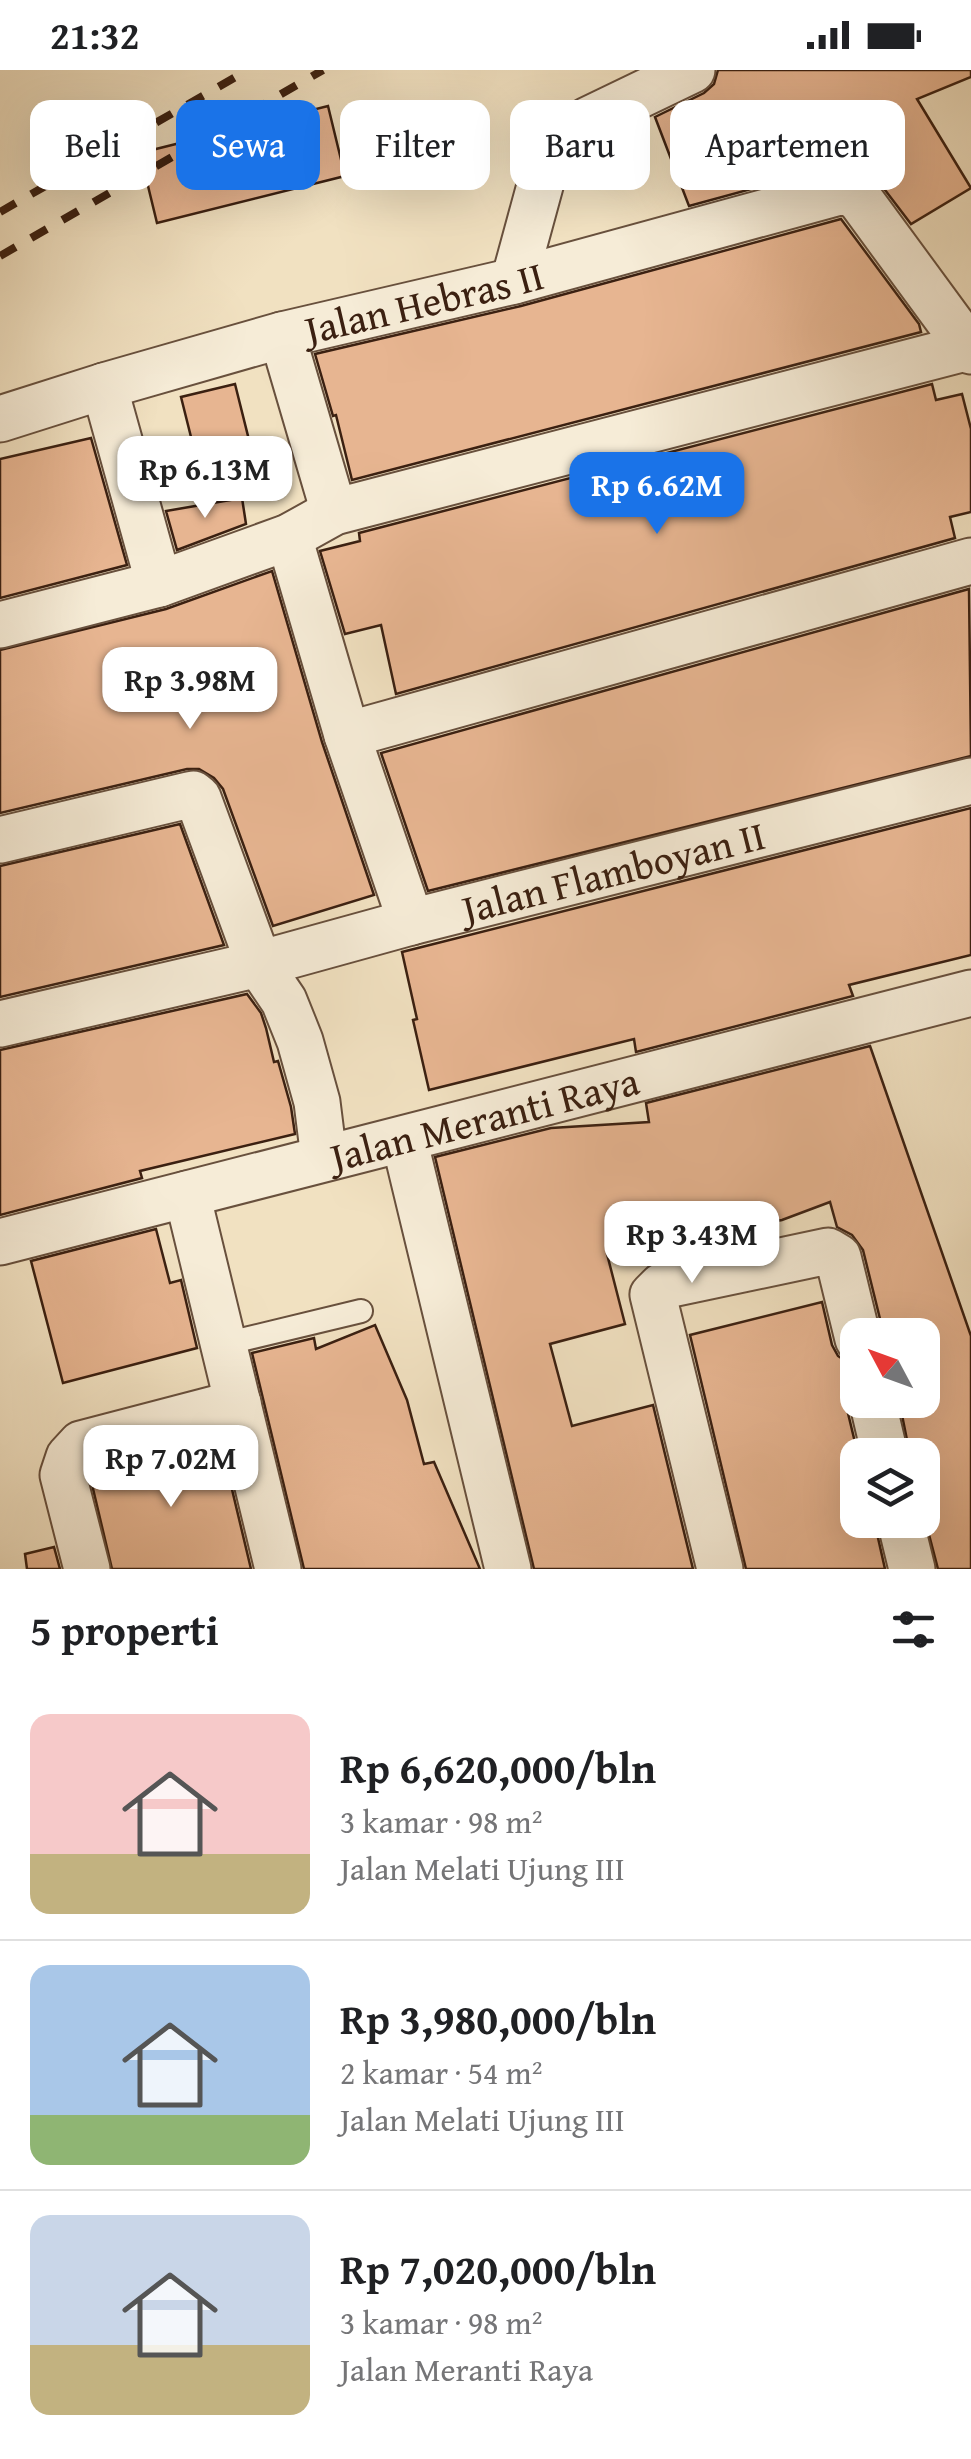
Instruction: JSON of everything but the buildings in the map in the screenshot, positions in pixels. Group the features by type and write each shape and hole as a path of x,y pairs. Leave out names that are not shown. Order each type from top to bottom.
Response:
{"street":[{"path":"514,281 547,160 565,138 588,120 692,70"},
{"name":"Jalan Hebras II","path":"0,419 282,336 514,281 839,192 852,193 861,201 970,349"},
{"path":"282,336 334,512"},
{"path":"0,626 159,584 289,536 334,512 970,349"},
{"path":"104,386 159,584"},
{"path":"289,536 348,734 411,922"},
{"path":"348,734 971,561"},
{"name":"Jalan Flamboyan II","path":"0,1024 259,964 971,781"},
{"path":"0,840 193,794 198,798 259,964 284,1001 300,1042 317,1102 324,1158"},
{"name":"Jalan Meranti Raya","path":"0,1242 971,992"},
{"path":"404,1138 508,1569"},
{"path":"188,1194 278,1569"},
{"path":"720,1569 653,1294 662,1286 828,1251 838,1256 853,1318"},
{"path":"87,1569 63,1475 68,1457 81,1444 238,1403"},
{"path":"904,1538 912,1569"}],"lane":[{"path":"224,1344 361,1311"}],"railway":[{"path":"0,212 248,70"},
{"path":"0,256 323,70"}]}
